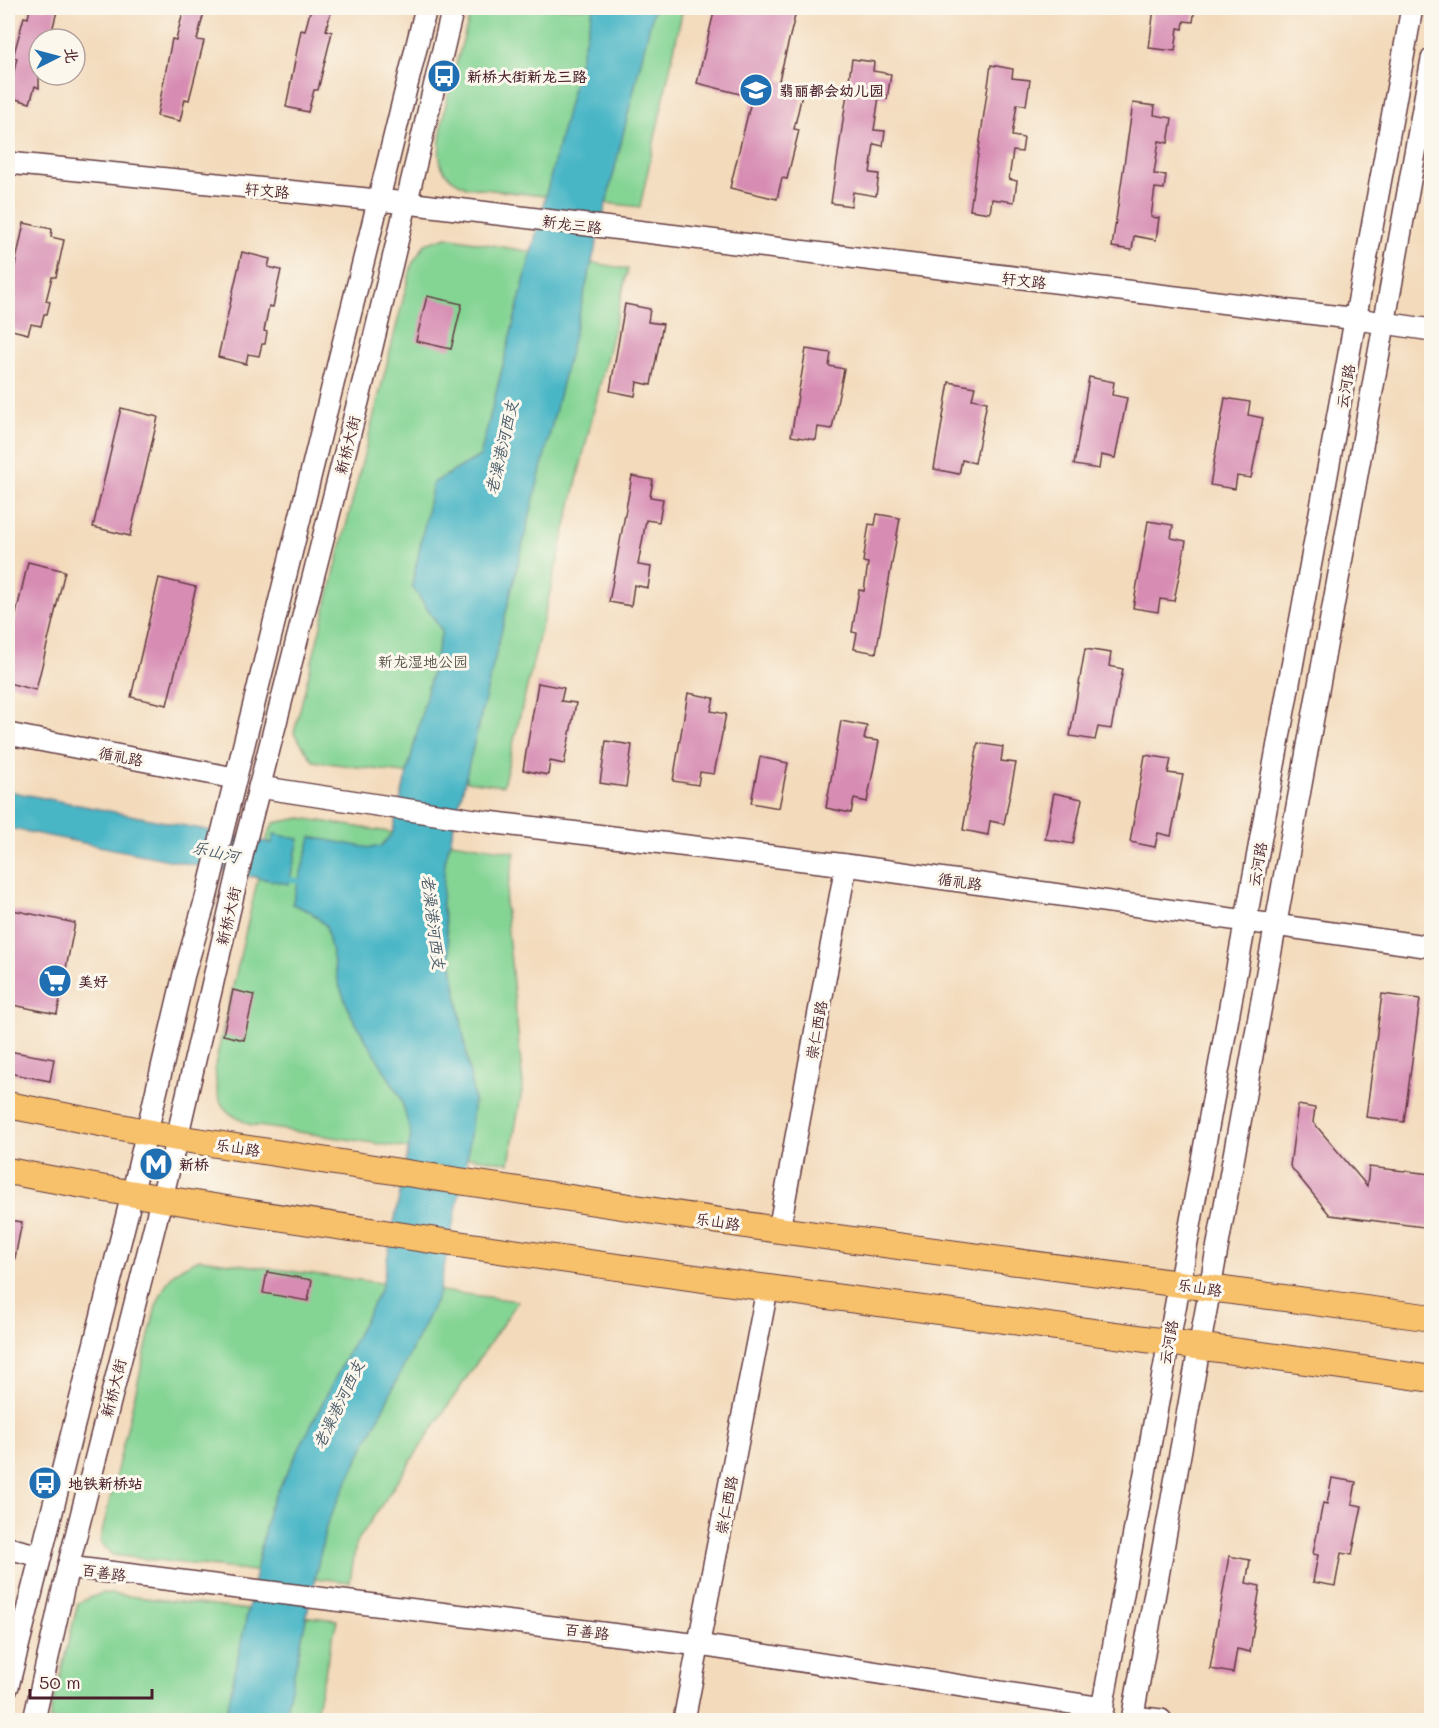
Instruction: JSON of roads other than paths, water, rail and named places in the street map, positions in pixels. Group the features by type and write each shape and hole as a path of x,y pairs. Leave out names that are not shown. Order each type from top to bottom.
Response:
{"main road":[{"name":"乐山路","path":"8,1105 177,1138 779,1230 1431,1318"},
{"path":"8,1171 160,1200 458,1245 767,1290 1431,1379"}],"street":[{"name":"新桥大街","path":"8,1686 426,8"},
{"name":"新桥大街","path":"34,1720 68,1567 177,1138 245,843 407,203 453,8"},
{"name":"云河路","path":"1102,1714 1178,1284 1247,921 1412,8"},
{"name":"云河路","path":"1132,1719 1431,59"},
{"name":"轩文路","path":"8,163 379,200 526,218"},
{"name":"新龙三路","path":"526,218 617,230"},
{"name":"轩文路","path":"617,230 1357,319 1431,330"},
{"name":"循礼路","path":"8,734 234,778"},
{"name":"循礼路","path":"259,787 488,822 846,865 1431,947"},
{"name":"崇仁西路","path":"779,1230 846,865"},
{"name":"崇仁西路","path":"684,1720 767,1290"},
{"path":"8,1548 40,1556"},
{"name":"百善路","path":"68,1567 699,1646 1102,1714"},
{"path":"1132,1719 1161,1720"}],"water":[{"name":"老澡港河西支","path":"593,8 654,8 445,862 442,903 474,1100 468,1153 438,1296 327,1523 284,1720 225,1720 269,1508 382,1286 411,1135 401,1098 351,1015 339,985 326,926 311,912 292,904 311,837 370,848 381,846 392,834 442,631 412,586 433,483 480,456"},
{"path":"8,791 272,843 274,834 299,839 289,884 8,828"}],"waterway":[{"name":"乐山河","path":"285,878 303,882"}],"place":[{"name":"新桥大街新龙三路","path":"444,76"},
{"name":"翡丽都会幼儿园","path":"756,90"},
{"name":"美好","path":"55,981"},
{"name":"新桥","path":"156,1164"},
{"name":"地铁新桥站","path":"45,1483"}],"park label":[{"name":"新龙湿地公园","path":"423,661"}]}
